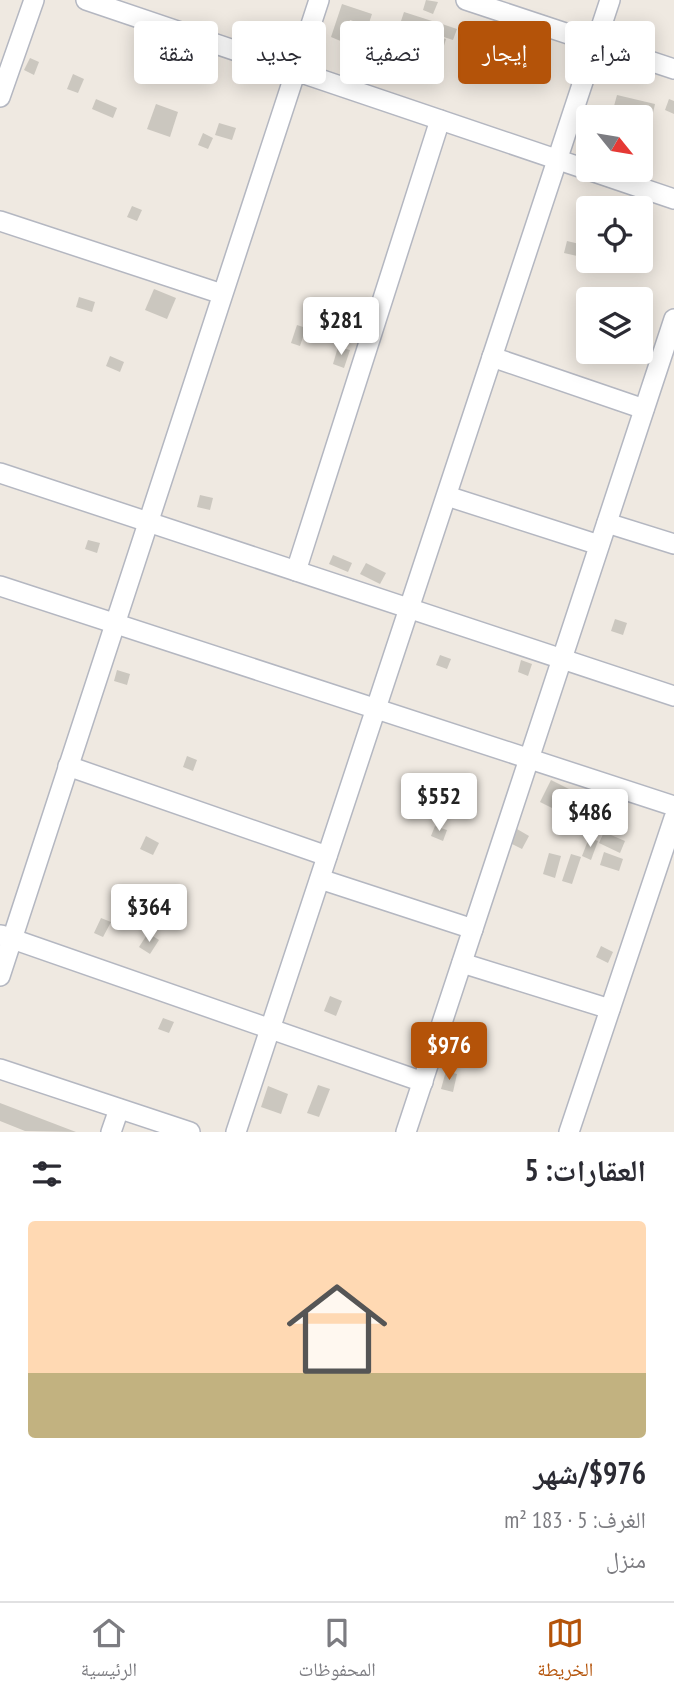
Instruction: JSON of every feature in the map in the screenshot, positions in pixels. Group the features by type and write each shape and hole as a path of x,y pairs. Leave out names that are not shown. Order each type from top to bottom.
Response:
{"street":[{"path":"0,97 34,0"},
{"path":"86,0 232,50"},
{"path":"311,21 318,0"},
{"path":"466,0 565,33"},
{"path":"603,21 610,0"},
{"path":"655,63 674,69"},
{"path":"326,82 674,199"},
{"path":"0,976 6,937 68,766 291,84"},
{"path":"236,1132 582,84"},
{"path":"296,571 440,120"},
{"path":"0,220 222,294"},
{"path":"406,1132 644,409 669,351 674,319"},
{"path":"492,358 644,409"},
{"path":"0,473 674,696"},
{"path":"447,496 599,545"},
{"path":"607,523 674,544"},
{"path":"0,586 528,761 674,806"},
{"path":"68,766 327,856"},
{"path":"569,1132 674,818"},
{"path":"320,879 473,929"},
{"path":"6,937 423,1082"},
{"path":"462,962 610,1009"},
{"path":"0,1069 190,1132"},
{"path":"111,1132 119,1109"}],"building":[{"path":"426,0 438,2 433,14 423,10"},
{"path":"342,4 372,14 370,21 340,21 340,41 331,37"},
{"path":"404,12 432,21 401,21"},
{"path":"444,25 457,29 453,40 444,37"},
{"path":"30,58 39,62 34,75 24,70"},
{"path":"73,74 84,79 78,93 67,89"},
{"path":"617,95 655,104 653,113 653,105 614,105"},
{"path":"96,99 117,108 113,118 92,109"},
{"path":"669,99 674,101 674,114 665,110"},
{"path":"156,104 178,112 170,137 147,129"},
{"path":"219,123 236,128 232,140 215,135"},
{"path":"203,133 213,138 208,149 198,145"},
{"path":"132,206 142,210 137,221 127,217"},
{"path":"567,241 576,243 576,256 564,253"},
{"path":"154,289 176,298 167,319 145,310"},
{"path":"79,297 95,302 92,312 76,307"},
{"path":"297,325 306,328 300,346 291,343"},
{"path":"338,347 350,350 344,368 333,364"},
{"path":"110,356 124,362 120,372 106,366"},
{"path":"200,495 213,498 210,510 197,507"},
{"path":"88,540 100,543 97,553 85,549"},
{"path":"333,555 352,563 348,572 329,564"},
{"path":"366,563 386,573 380,584 360,574"},
{"path":"615,619 627,623 623,635 611,631"},
{"path":"440,655 451,659 447,669 436,665"},
{"path":"521,660 532,664 528,676 518,672"},
{"path":"117,670 130,674 127,685 114,681"},
{"path":"187,756 197,760 193,771 183,767"},
{"path":"433,774 445,779 439,796 427,792"},
{"path":"551,780 571,790 560,812 540,802"},
{"path":"447,797 468,805 463,818 442,810"},
{"path":"435,826 447,830 443,841 431,836"},
{"path":"517,829 529,836 522,849 510,843"},
{"path":"604,832 625,841 620,853 599,843"},
{"path":"146,836 159,843 153,855 140,849"},
{"path":"589,838 598,841 591,860 582,856"},
{"path":"604,852 623,859 619,871 600,865"},
{"path":"549,853 561,856 555,878 543,874"},
{"path":"571,854 581,857 572,884 562,881"},
{"path":"101,918 111,922 103,937 94,933"},
{"path":"148,933 159,940 150,954 139,947"},
{"path":"601,946 613,952 608,963 596,957"},
{"path":"330,996 342,1001 336,1016 324,1011"},
{"path":"163,1018 174,1022 169,1033 158,1029"},
{"path":"446,1071 457,1074 453,1092 441,1089"},
{"path":"318,1085 330,1089 319,1117 307,1113"},
{"path":"268,1086 288,1094 281,1114 261,1107"},
{"path":"0,1103 76,1132 25,1131 0,1121"}]}
